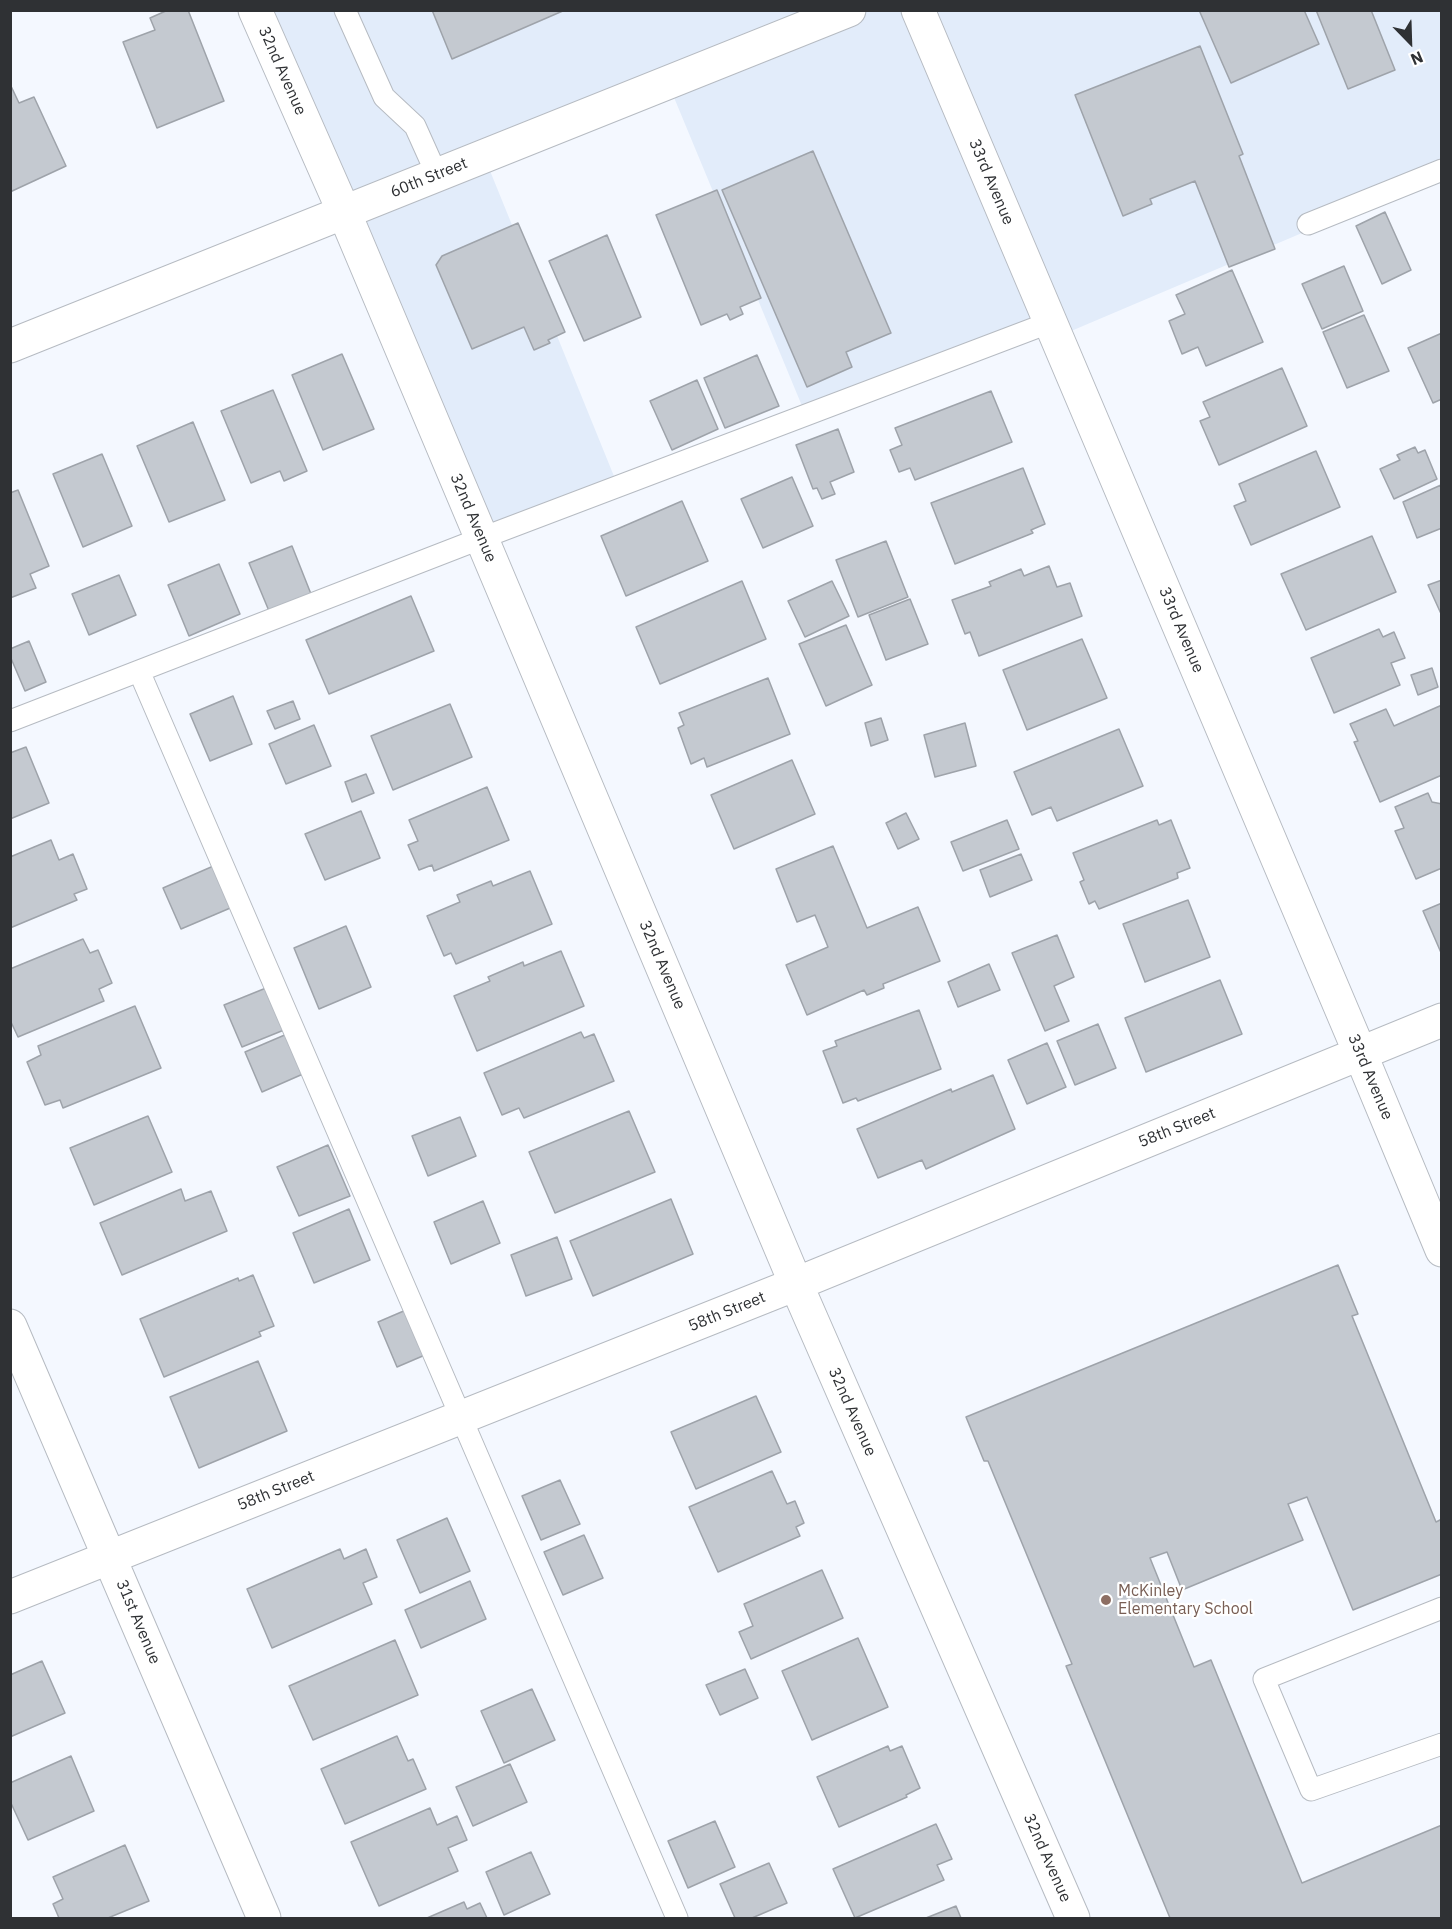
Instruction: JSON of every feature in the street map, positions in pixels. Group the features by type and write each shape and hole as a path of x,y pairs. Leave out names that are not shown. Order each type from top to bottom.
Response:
{"street":[{"name":"32nd Avenue","path":"255,10 344,212 796,1284 1073,1918"},
{"name":"60th Street","path":"10,346 849,10"},
{"name":"33rd Avenue","path":"918,10 1442,1250"},
{"name":"58th Street","path":"10,1597 796,1284 1442,1020"},
{"name":"31st Avenue","path":"10,1326 264,1918"}],"lane":[{"path":"345,10 384,98 415,126 437,175"},
{"path":"1308,224 1442,170"},
{"path":"10,721 482,538 1051,322"},
{"path":"139,671 677,1918"},
{"path":"1442,1608 1264,1679 1311,1790 1442,1744"}],"shaded area":[{"path":"255,11 1441,11 1441,174 1057,337 1047,314 807,418 668,83 484,156 620,491 485,546"}],"building":[{"path":"168,10 188,10 224,101 157,128 123,42 155,30 150,18"},
{"path":"432,10 565,10 452,59"},
{"path":"1199,10 1304,10 1319,44 1231,83"},
{"path":"1316,10 1371,10 1395,70 1348,89"},
{"path":"1200,46 1243,154 1239,156 1275,249 1229,267 1195,181 1150,199 1152,204 1123,216 1075,95"},
{"path":"10,84 19,103 34,97 66,166 10,192"},
{"path":"813,151 891,333 846,352 852,367 807,387 722,190"},
{"path":"717,190 761,298 740,307 743,314 730,320 727,314 701,325 656,215"},
{"path":"1385,212 1411,270 1382,284 1356,226"},
{"path":"518,223 565,332 548,340 550,343 534,350 524,327 472,349 436,265 442,256"},
{"path":"607,235 641,317 584,341 549,261"},
{"path":"1344,266 1363,311 1322,329 1302,284"},
{"path":"1232,270 1263,342 1206,366 1198,347 1182,354 1169,321 1185,314 1176,295"},
{"path":"1364,315 1389,371 1347,388 1323,332"},
{"path":"1442,333 1442,399 1433,403 1408,348"},
{"path":"342,354 374,429 323,450 292,375"},
{"path":"757,355 779,406 725,428 704,378"},
{"path":"1282,368 1307,426 1219,465 1200,421 1210,417 1203,402"},
{"path":"697,380 718,429 672,450 650,401"},
{"path":"273,390 307,471 284,481 280,471 251,483 221,411"},
{"path":"991,391 1012,442 915,480 910,468 899,472 890,450 902,445 895,428"},
{"path":"193,422 225,500 169,522 137,446"},
{"path":"838,429 854,472 830,482 835,494 822,499 817,488 813,489 796,445"},
{"path":"1415,447 1418,453 1425,450 1437,479 1394,499 1380,469 1400,460 1397,455"},
{"path":"1316,451 1340,507 1251,545 1234,506 1246,501 1239,484"},
{"path":"102,454 132,526 83,547 53,474"},
{"path":"1023,468 1045,524 1031,530 1033,533 955,564 931,503"},
{"path":"792,477 813,526 763,548 741,499"},
{"path":"1441,485 1442,528 1417,538 1403,502"},
{"path":"18,490 49,566 30,574 36,588 10,598 10,493"},
{"path":"682,501 708,561 626,596 601,536"},
{"path":"1372,536 1396,592 1306,630 1281,574"},
{"path":"886,541 908,597 858,617 836,560"},
{"path":"292,546 311,594 269,611 249,563"},
{"path":"219,564 240,614 189,636 168,585"},
{"path":"1049,566 1057,587 1070,583 1082,616 979,656 970,632 965,634 952,600 991,586 989,582 1021,569 1024,576"},
{"path":"119,575 136,615 89,635 72,594"},
{"path":"1442,580 1442,616 1428,585"},
{"path":"742,581 766,639 660,684 636,627"},
{"path":"832,581 849,616 805,637 788,601"},
{"path":"411,596 434,651 329,694 306,640"},
{"path":"910,599 928,644 886,660 869,615"},
{"path":"846,625 872,685 826,706 799,644"},
{"path":"1379,629 1383,637 1394,632 1405,658 1391,663 1400,685 1334,713 1311,658"},
{"path":"1082,639 1107,698 1027,730 1003,670"},
{"path":"29,641 46,682 25,691 10,656 10,649"},
{"path":"1432,668 1438,687 1418,695 1411,675"},
{"path":"768,678 790,734 707,767 704,758 691,764 678,728 684,725 679,713"},
{"path":"233,696 252,744 210,761 190,714"},
{"path":"293,701 300,719 275,729 267,711"},
{"path":"450,704 472,757 393,790 371,736"},
{"path":"1442,705 1442,775 1380,802 1354,742 1358,741 1350,724 1386,709 1394,726"},
{"path":"881,718 888,740 871,746 865,723"},
{"path":"965,723 976,766 935,777 924,735"},
{"path":"314,725 331,766 286,784 269,744"},
{"path":"1119,729 1143,786 1057,821 1051,807 1032,815 1014,772"},
{"path":"26,747 49,803 10,819 10,753"},
{"path":"792,760 815,814 734,849 711,795"},
{"path":"366,774 374,793 352,802 345,782"},
{"path":"487,787 509,840 434,871 432,865 419,870 408,845 418,841 409,820"},
{"path":"1428,793 1432,802 1442,804 1442,868 1416,879 1395,831 1404,828 1395,807"},
{"path":"361,811 380,858 325,880 305,834"},
{"path":"906,813 919,839 898,849 886,823"},
{"path":"1007,820 1019,849 963,871 951,842"},
{"path":"1157,820 1159,825 1171,820 1190,868 1177,873 1178,878 1099,909 1095,901 1089,904 1080,882 1084,880 1073,853"},
{"path":"51,840 59,860 73,854 87,889 74,894 77,900 10,928 10,857"},
{"path":"833,846 867,928 918,907 940,961 883,984 884,988 867,995 864,990 807,1015 786,965 828,947 815,915 797,922 776,869"},
{"path":"1021,854 1032,880 990,897 980,870"},
{"path":"218,864 235,906 181,929 163,888"},
{"path":"530,871 552,924 456,964 451,953 444,956 427,916 460,902 457,895 491,881 493,886"},
{"path":"1188,900 1210,957 1145,982 1123,924"},
{"path":"1442,903 1442,955 1423,911"},
{"path":"346,926 371,987 319,1009 294,948"},
{"path":"1057,935 1074,977 1054,986 1069,1021 1045,1031 1012,953"},
{"path":"83,939 90,953 98,950 112,983 99,989 104,1001 18,1037 10,1020 10,969"},
{"path":"561,951 584,1006 477,1051 454,996 490,981 488,977 523,962 524,966"},
{"path":"989,964 1000,990 958,1007 948,982"},
{"path":"1220,980 1242,1034 1146,1072 1125,1018"},
{"path":"266,988 284,1030 242,1047 224,1005"},
{"path":"135,1006 161,1068 63,1108 60,1100 45,1105 27,1062 41,1055 38,1046"},
{"path":"919,1010 941,1069 858,1101 856,1098 843,1103 823,1051 837,1046 835,1041"},
{"path":"1098,1024 1116,1068 1075,1085 1057,1041"},
{"path":"581,1032 584,1038 594,1034 614,1081 524,1118 519,1108 502,1115 484,1073"},
{"path":"287,1034 303,1074 262,1092 245,1052"},
{"path":"1047,1043 1066,1087 1027,1104 1008,1060"},
{"path":"993,1075 1015,1129 926,1169 922,1160 878,1178 857,1129 951,1089 952,1092"},
{"path":"629,1111 655,1172 555,1213 529,1152"},
{"path":"148,1116 172,1172 94,1205 70,1148"},
{"path":"460,1117 476,1156 428,1176 412,1136"},
{"path":"328,1145 350,1196 299,1216 277,1167"},
{"path":"181,1189 185,1201 211,1191 227,1231 122,1275 100,1223"},
{"path":"671,1199 693,1254 593,1296 570,1241"},
{"path":"483,1201 500,1243 451,1264 434,1222"},
{"path":"349,1209 370,1260 314,1283 293,1233"},
{"path":"557,1237 572,1279 526,1296 511,1255"},
{"name":"McKinley Elementary School","path":"1338,1265 1358,1314 1352,1316 1436,1522 1442,1519 1442,1574 1353,1610 1307,1497 1288,1504 1303,1540 1182,1590 1167,1552 1150,1558 1194,1667 1211,1660 1302,1883 1442,1825 1442,1918 1170,1918 1066,1666 1072,1664 988,1461 984,1461 966,1417"},
{"path":"253,1275 274,1326 259,1332 261,1336 164,1377 140,1319 238,1278 239,1281"},
{"path":"406,1310 425,1355 397,1367 378,1322"},
{"path":"258,1361 287,1431 199,1468 170,1397"},
{"path":"756,1396 781,1452 696,1489 671,1432"},
{"path":"772,1471 787,1504 795,1501 804,1523 796,1527 800,1536 718,1572 689,1507"},
{"path":"560,1480 580,1524 541,1540 522,1496"},
{"path":"447,1518 470,1571 420,1593 397,1540"},
{"path":"584,1535 603,1578 563,1595 544,1552"},
{"path":"340,1549 344,1559 366,1549 377,1577 363,1583 372,1604 272,1648 247,1589"},
{"path":"822,1570 843,1618 751,1659 739,1632 753,1626 744,1604"},
{"path":"470,1581 486,1619 421,1648 405,1610"},
{"path":"858,1638 888,1707 812,1740 782,1671"},
{"path":"395,1640 418,1695 313,1740 289,1686"},
{"path":"42,1661 65,1713 10,1737 10,1675"},
{"path":"745,1669 758,1698 720,1715 706,1685"},
{"path":"532,1689 555,1740 504,1763 481,1711"},
{"path":"397,1736 408,1761 413,1759 426,1789 345,1824 321,1769"},
{"path":"888,1746 890,1751 902,1746 920,1788 906,1795 907,1797 839,1827 817,1777"},
{"path":"71,1756 94,1811 28,1840 10,1801 10,1783"},
{"path":"510,1764 527,1802 473,1826 456,1787"},
{"path":"430,1808 437,1825 457,1816 467,1840 448,1848 458,1871 379,1906 351,1842"},
{"path":"715,1821 735,1867 688,1888 668,1841"},
{"path":"936,1824 952,1859 937,1865 944,1880 855,1918 833,1869"},
{"path":"125,1845 149,1901 108,1918 59,1918 53,1904 63,1899 53,1877"},
{"path":"531,1852 550,1894 504,1915 486,1872"},
{"path":"769,1863 787,1903 752,1918 735,1918 720,1884"},
{"path":"464,1902 467,1909 480,1903 487,1918 427,1918"},
{"path":"956,1906 961,1918 926,1918"}],"place":[{"name":"McKinley Elementary School","path":"1106,1600"}]}
